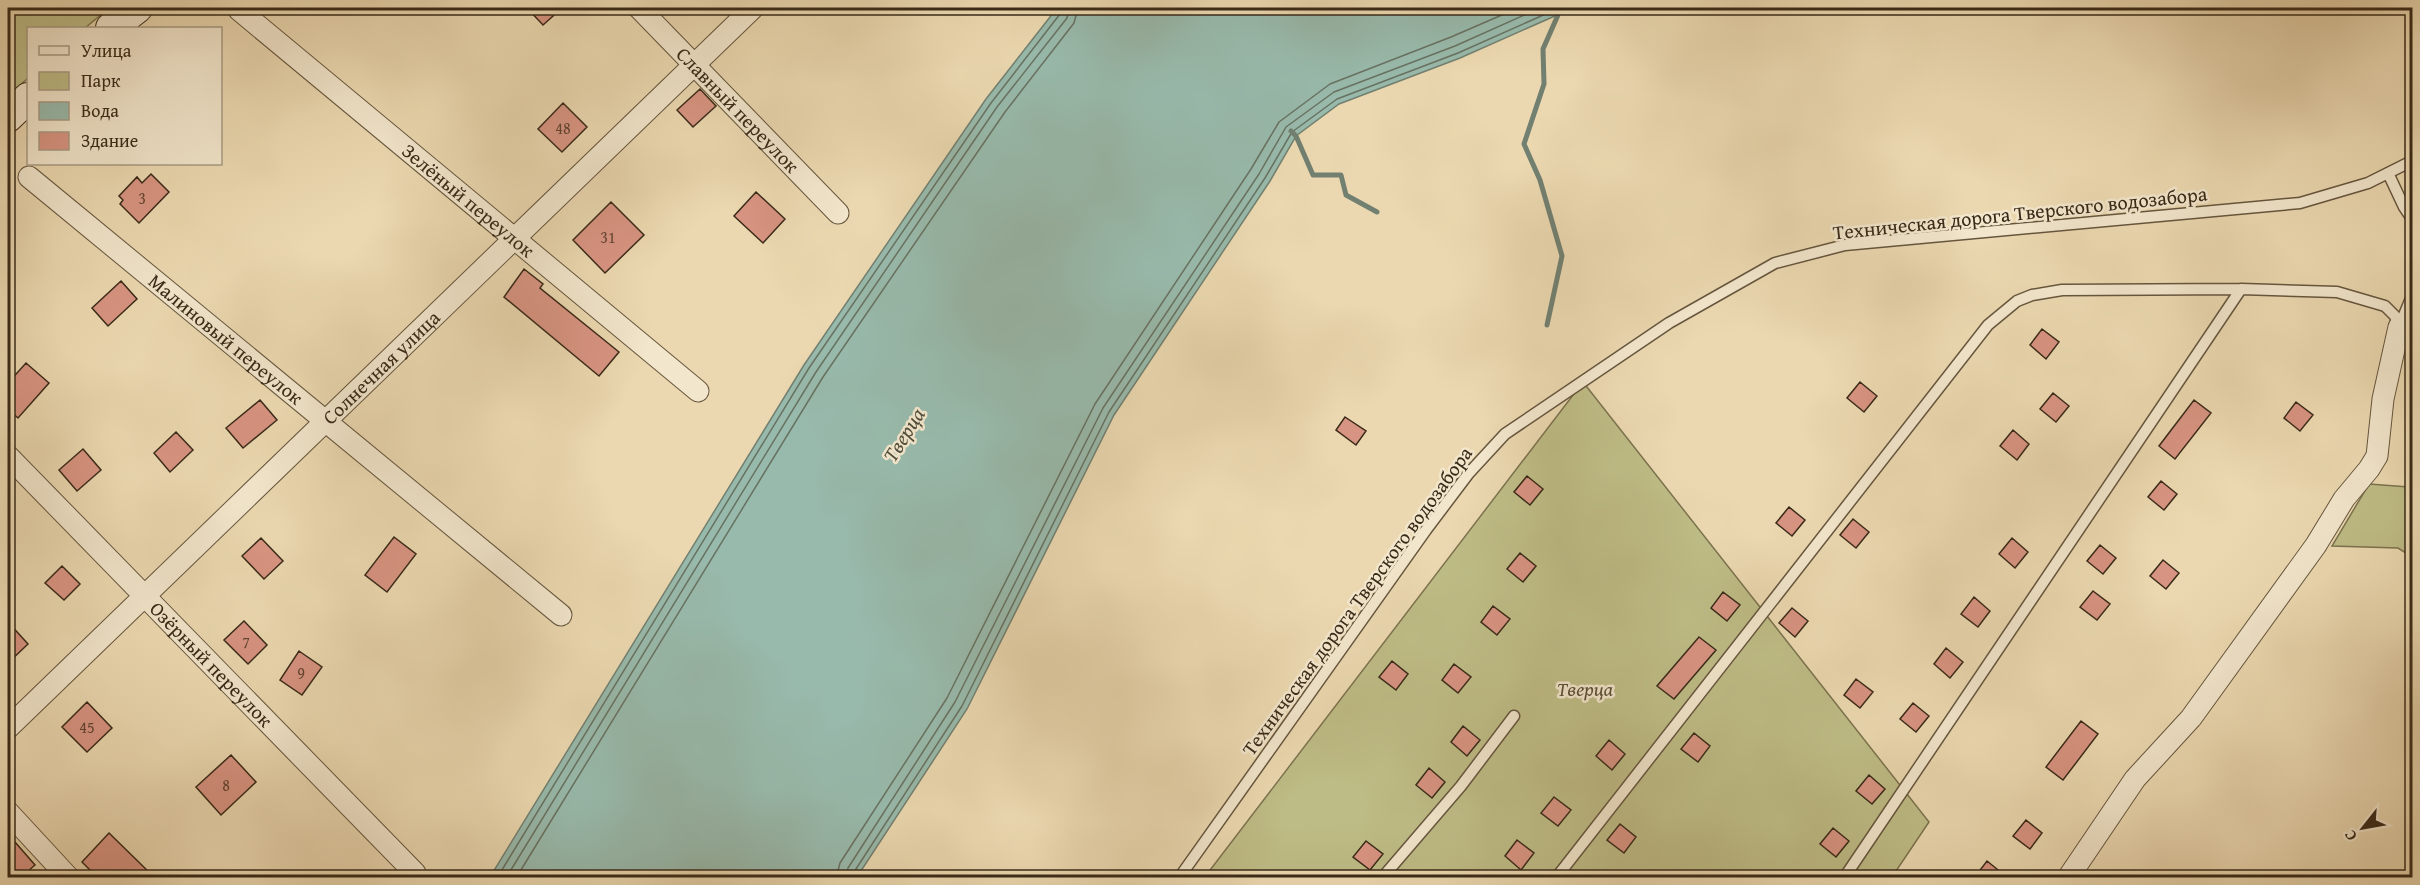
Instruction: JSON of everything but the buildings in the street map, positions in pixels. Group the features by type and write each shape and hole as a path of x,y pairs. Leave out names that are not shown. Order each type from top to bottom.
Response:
{"main road":[{"path":"112,27 137,8"},
{"path":"8,117 27,99"}],"street":[{"name":"Славный переулок","path":"639,8 838,213"},
{"name":"Солнечная улица","path":"8,728 753,8"},
{"name":"Зелёный переулок","path":"239,10 698,392"},
{"name":"Малиновый переулок","path":"29,177 561,615"},
{"path":"2068,878 2135,778 2191,718 2316,545 2344,499 2369,469 2379,449 2383,399 2399,327"},
{"name":"Озёрный переулок","path":"8,456 415,873"},
{"path":"8,812 69,878"}],"lane":[{"name":"Техническая дорога Тверского водозабора","path":"1179,878 1469,473 1505,434 1669,323 1775,263 1845,245 2300,203 2368,183 2412,161"},
{"path":"2388,173 2412,219"},
{"path":"1556,878 1981,334 2006,309 2032,295 2062,290 2241,289 2337,292 2385,306 2395,316 2399,327"},
{"path":"1844,878 2241,289"},
{"path":"2399,327 2412,296"},
{"path":"1382,878 1461,786 1514,716"}],"green space":[{"path":"8,8 109,8 86,27 27,27 27,79 8,96"},
{"name":"Тверца","path":"1583,382 1929,822 1892,877 1204,878"},
{"path":"2369,484 2409,487 2412,484 2412,557 2398,548 2332,546"}],"water":[{"path":"1057,8 1573,8 1460,58 1339,104 1296,136 1270,181 1114,415 967,709 857,877 490,877 804,365 986,99"}],"waterway":[{"path":"1547,325 1562,256 1540,180 1524,144 1544,84 1543,49 1558,15 1557,8"},
{"path":"1291,131 1296,136 1313,175 1341,175 1346,195 1377,212"}]}
